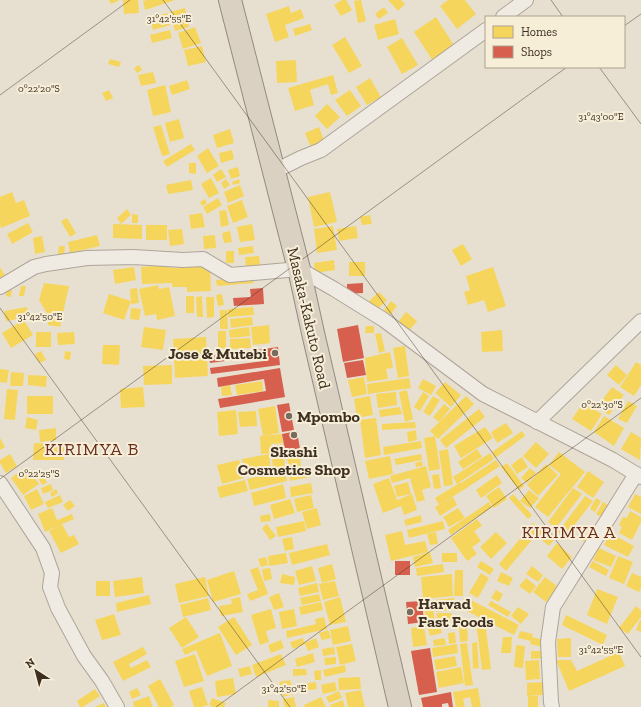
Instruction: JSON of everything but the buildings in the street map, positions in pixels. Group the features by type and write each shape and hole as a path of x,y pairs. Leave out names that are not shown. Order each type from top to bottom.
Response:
{"highway":[{"name":"Masaka-Kakuto Road","path":"230,0 299,269 400,707"}],"street":[{"path":"504,16 526,0"},
{"path":"274,172 301,158 321,150 485,31"},
{"path":"0,287 34,267 87,258 133,257 183,260 203,259 230,275 299,269 334,288 384,320 483,394 613,460 638,476 553,607 548,642 552,707"},
{"path":"537,422 641,321"},
{"path":"0,483 43,548 52,573 50,587 58,608 84,656 118,707"}],"place":[{"name":"Jose & Mutebi","path":"275,353"},
{"name":"Mpombo","path":"289,416"},
{"name":"Skashi Cosmetics Shop","path":"294,435"},
{"name":"Harvad Fast Foods","path":"410,612"}],"district":[{"name":"KIRIMYA B","path":"92,449"},
{"name":"KIRIMYA A","path":"569,532"}]}
